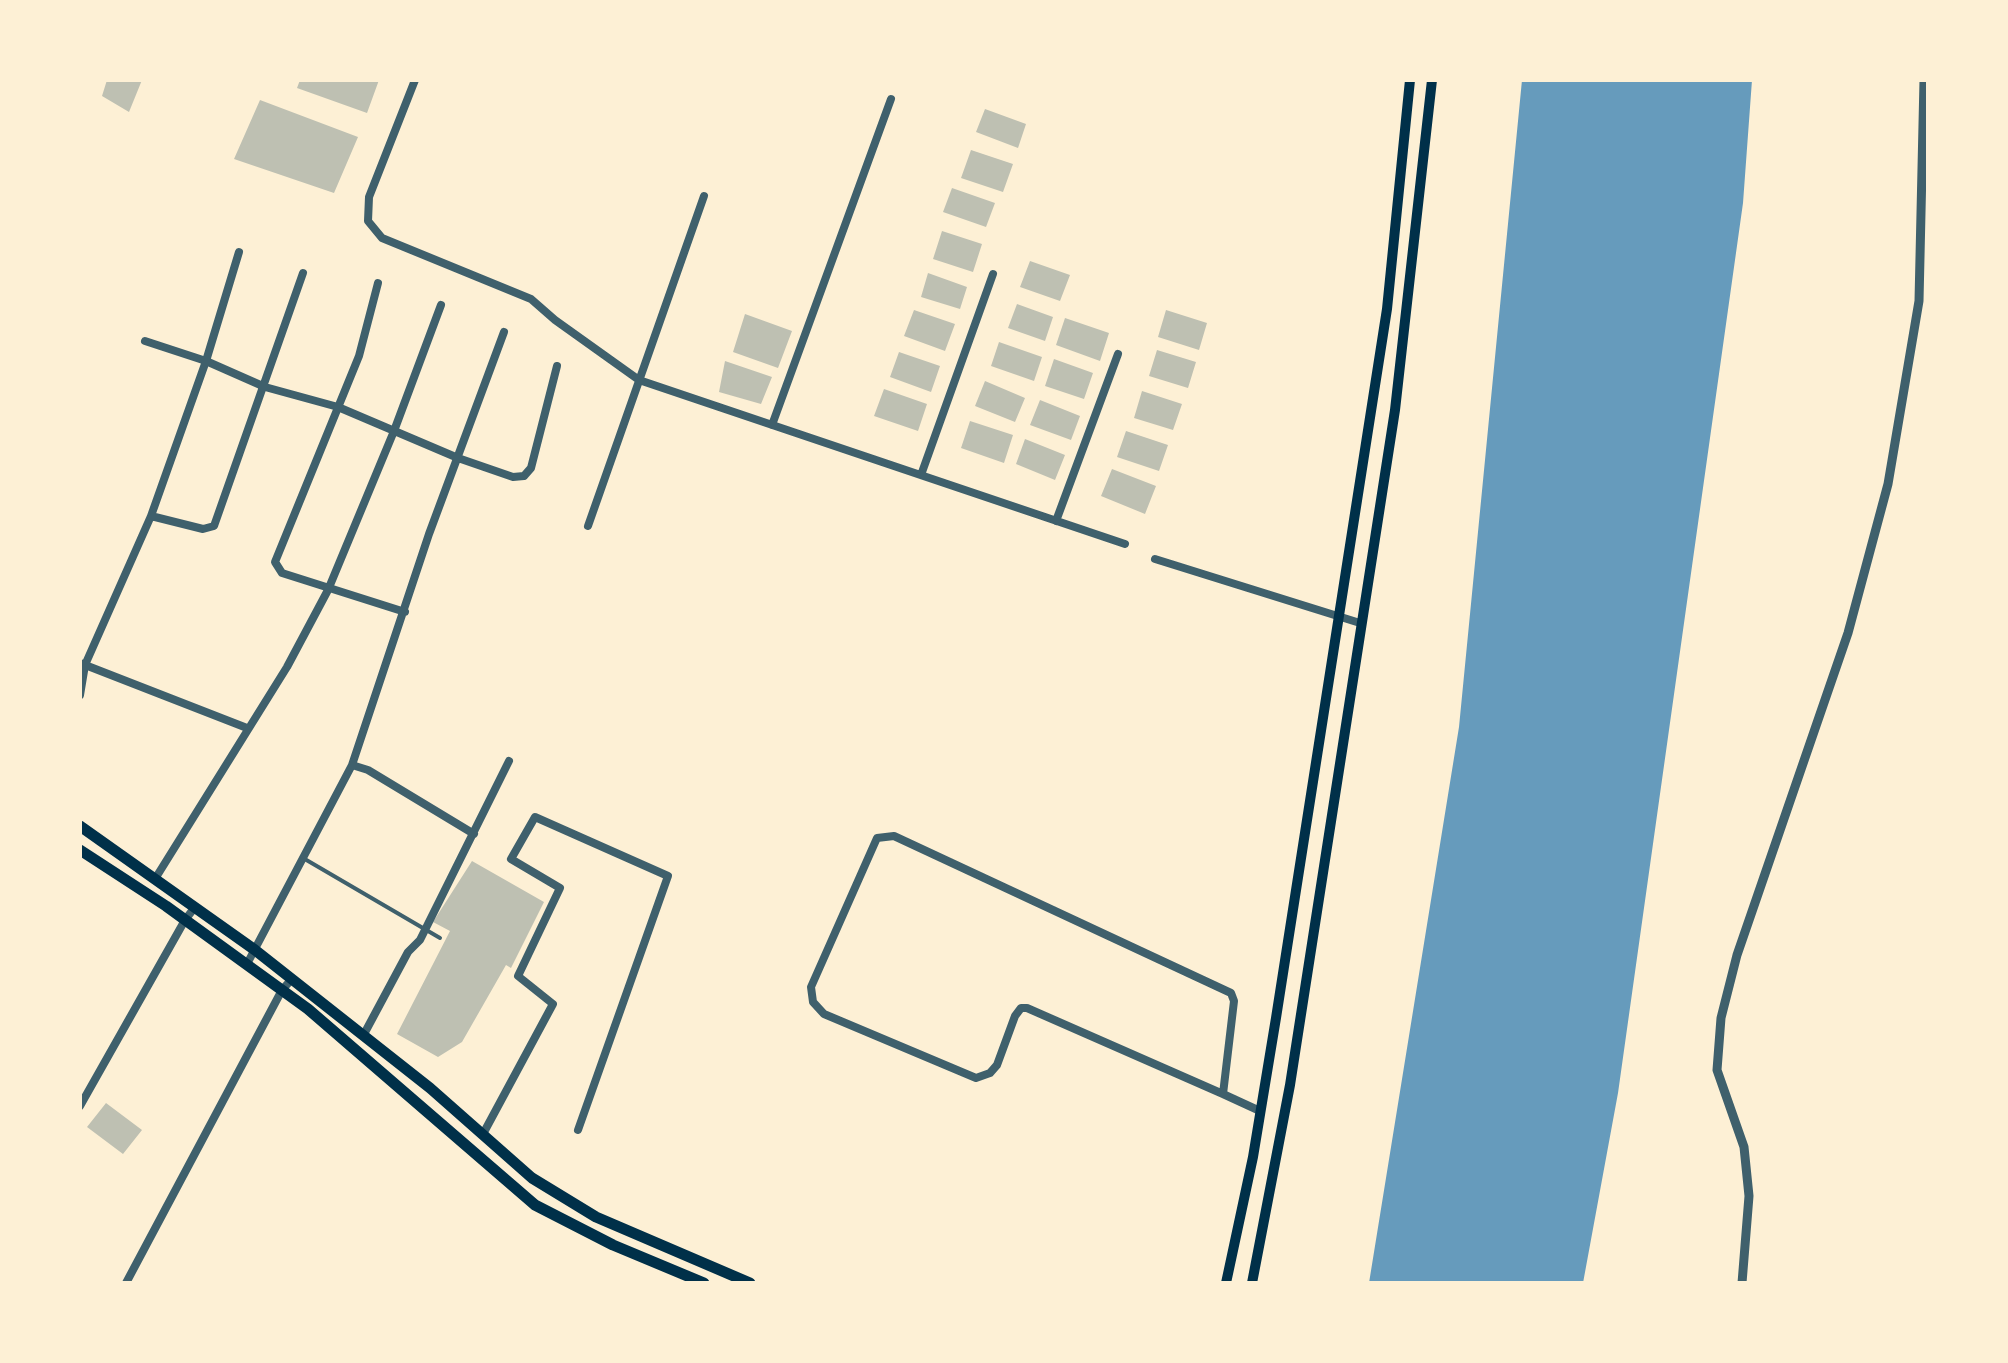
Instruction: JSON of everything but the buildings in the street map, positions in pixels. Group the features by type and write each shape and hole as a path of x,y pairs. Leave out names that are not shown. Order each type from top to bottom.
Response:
{"main road":[{"path":"1226,1283 1276,1018 1376,374 1410,80"},
{"path":"1252,1283 1300,1024 1399,377 1432,80"},
{"path":"1376,374 1399,377"},
{"path":"80,826 255,950 430,1088 532,1178 562,1198 658,1246 750,1283"},
{"path":"80,850 282,990 536,1204 613,1246 704,1283"},
{"path":"1276,1018 1300,1024"}],"street":[{"path":"415,80 368,197 366,210 372,230 396,245 531,298 554,320 639,380 1125,544"},
{"path":"1742,1283 1748,1246 1747,1180 1744,1147 1717,1070 1721,1018 1738,955 1848,632 1888,484 1919,301 1924,80"},
{"path":"772,425 891,99"},
{"path":"588,526 704,196"},
{"path":"80,695 83,664 151,516 206,361 239,252"},
{"path":"151,516 204,529 214,526 303,273"},
{"path":"921,475 992,274"},
{"path":"378,283 359,356 275,562 282,573 405,612"},
{"path":"155,879 288,667 328,590 441,305"},
{"path":"246,964 352,765 504,332"},
{"path":"145,341 338,408 513,477 524,476 531,468 557,366"},
{"path":"1056,521 1118,354"},
{"path":"1155,559 1360,623"},
{"path":"83,664 247,728"},
{"path":"363,1036 408,952 425,929 509,761"},
{"path":"352,765 368,770 474,834"},
{"path":"483,1134 553,1004 518,976 560,888 511,859 535,817 668,876 578,1130"},
{"path":"1223,1094 1234,1001 1231,993 894,836 877,838 811,987 813,1002 824,1014 976,1078 997,1066 1015,1016 1021,1008 1027,1008 1260,1111"},
{"path":"80,1106 196,907"},
{"path":"126,1283 282,990 291,980"}],"lane":[{"path":"303,858 440,938"}],"water":[{"path":"1522,80 1752,80 1743,203 1618,1093 1583,1283 1369,1283 1459,727"}]}
